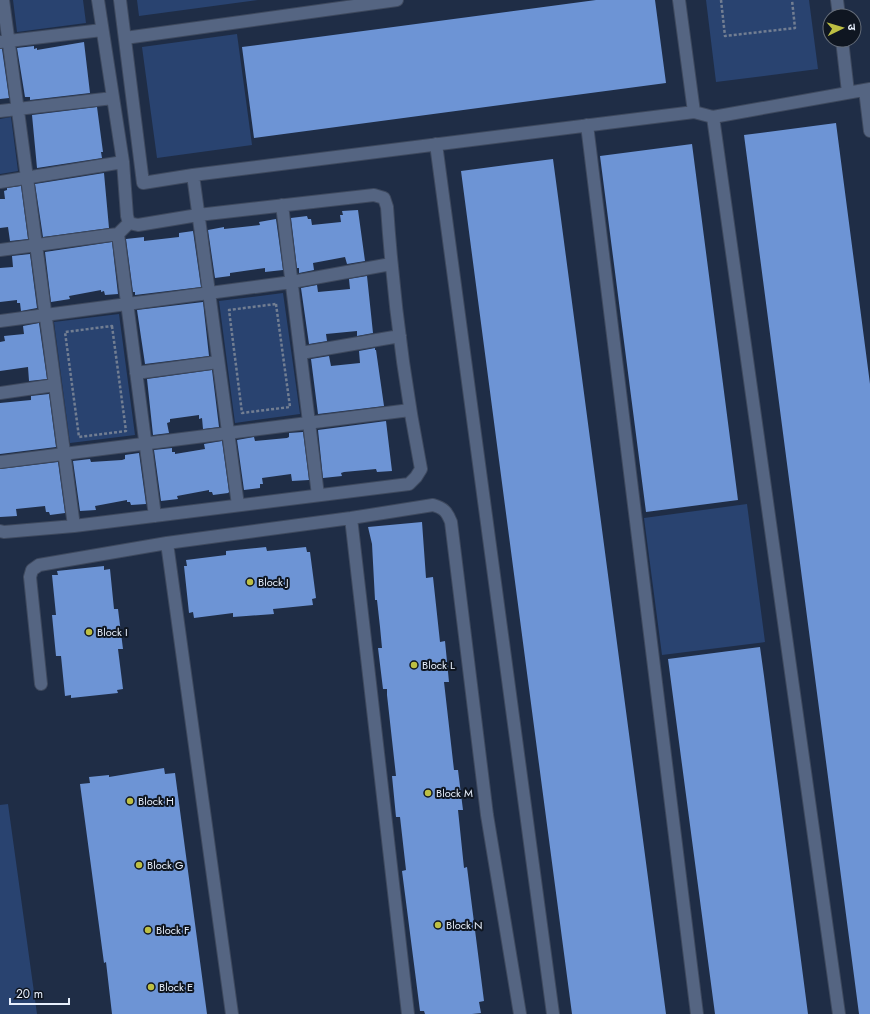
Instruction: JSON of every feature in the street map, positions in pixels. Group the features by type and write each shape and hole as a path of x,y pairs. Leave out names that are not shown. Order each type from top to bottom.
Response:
{"street":[{"path":"3,0 4,42 18,108 74,526"},
{"path":"98,0 123,162 127,216 129,223"},
{"path":"120,0 143,183 193,175 694,112 713,117 868,89 870,131"},
{"path":"125,38 397,0"},
{"path":"679,0 694,112"},
{"path":"4,42 102,30"},
{"path":"843,48 848,92"},
{"path":"0,111 113,98"},
{"path":"713,117 839,1014"},
{"path":"587,125 697,1014"},
{"path":"436,144 553,1014"},
{"path":"0,182 123,162"},
{"path":"193,175 238,505"},
{"path":"0,531 4,532 74,526 409,484 421,469 410,410 391,264 387,207 384,198 374,195 198,215 138,224 129,223"},
{"path":"282,205 318,495"},
{"path":"0,250 118,234 129,223"},
{"path":"118,234 155,516"},
{"path":"0,321 292,282 391,264"},
{"path":"301,353 400,336"},
{"path":"136,373 218,362"},
{"path":"0,393 55,385"},
{"path":"0,462 410,410"},
{"path":"41,684 30,577 32,570 39,565 167,542 351,518 433,505 442,508 446,512 451,522 487,816 520,1014"},
{"path":"351,518 408,1014"},
{"path":"167,542 232,1014"}],"path":[{"path":"721,0 725,36 796,28 792,0"},
{"path":"276,304 290,407 242,413 229,310 276,304"},
{"path":"112,326 126,431 79,437 65,332 112,326"}],"shaded area":[{"path":"13,0 83,0 86,23 17,32"},
{"path":"137,0 258,0 139,16"},
{"path":"706,0 809,0 818,69 716,82"},
{"path":"237,34 252,145 157,158 142,47"},
{"path":"11,117 18,171 0,174 0,119"},
{"path":"283,293 300,414 235,423 219,301"},
{"path":"119,314 135,435 70,443 54,322"},
{"path":"747,504 765,642 662,655 644,518"},
{"path":"8,804 37,1014 0,1014 0,805"}],"building":[{"path":"596,0 655,0 666,83 254,138 242,47"},
{"path":"84,42 90,93 30,100 30,97 25,97 17,48 34,46 34,49 37,48 37,50"},
{"path":"0,49 2,49 9,98 0,99"},
{"path":"97,107 103,152 101,152 102,158 37,168 32,115"},
{"path":"836,123 870,384 870,1014 859,1014 744,135"},
{"path":"692,144 738,500 646,512 600,156"},
{"path":"553,159 666,1014 572,1014 461,171"},
{"path":"104,173 109,228 43,237 35,184"},
{"path":"21,186 28,239 10,241 8,227 0,228 0,199 5,199 4,191 7,190 7,188"},
{"path":"358,210 365,261 347,264 345,257 313,263 314,270 299,273 299,268 297,268 291,218 307,216 308,219 311,219 312,225 341,222 340,215 343,215 342,211"},
{"path":"276,219 283,270 265,272 265,268 230,273 230,276 215,278 208,230 224,227 224,229 260,225 259,222"},
{"path":"193,231 201,287 135,295 135,292 133,292 126,239 144,237 144,241 179,237 179,233"},
{"path":"112,242 118,294 105,295 104,291 101,292 101,290 69,296 70,299 51,302 45,252"},
{"path":"30,254 37,308 21,311 20,303 17,303 17,300 0,302 0,268 13,267 12,256"},
{"path":"367,276 373,333 357,336 357,331 326,334 327,341 309,344 301,288 317,285 318,292 350,289 349,279"},
{"path":"203,302 209,356 145,364 137,310"},
{"path":"39,323 47,379 29,381 28,367 0,371 0,342 5,341 4,336 24,334 23,326"},
{"path":"375,348 384,406 318,414 311,359 329,356 331,366 360,363 359,351"},
{"path":"212,370 219,427 203,429 202,418 199,419 199,415 170,419 170,422 167,423 169,433 153,435 147,379"},
{"path":"49,394 56,447 0,454 0,403 31,400 31,396"},
{"path":"386,421 392,471 377,472 376,469 344,472 341,473 342,476 323,478 318,430"},
{"path":"303,432 309,480 292,481 291,474 262,478 263,484 260,484 260,488 244,490 237,440 254,437 255,441 287,438 289,437 289,433"},
{"path":"222,441 228,493 213,495 212,492 209,492 209,490 177,496 178,499 161,501 154,450 172,448 172,452 175,452 175,454 205,449 204,444"},
{"path":"139,453 146,504 131,505 130,502 127,502 127,500 95,506 96,510 80,511 73,461 90,459 91,462 122,460 125,459 125,455"},
{"path":"58,462 65,513 50,515 49,512 46,512 45,506 16,509 17,516 0,517 0,469"},
{"path":"422,522 426,578 433,577 440,642 445,641 449,682 444,682 454,770 458,770 463,810 458,810 464,868 467,867 484,1001 479,1002 481,1013 472,1014 425,1014 424,1011 420,1011 402,871 406,870 400,817 396,817 392,776 396,776 387,689 383,689 378,648 382,648 377,600 375,600 372,544 368,527"},
{"name":"Block J","path":"266,547 267,551 306,547 307,552 310,552 316,598 312,599 313,605 273,609 274,614 233,617 233,613 194,618 193,612 189,613 184,566 187,566 186,560 226,555 226,551"},
{"name":"Block I","path":"104,566 104,570 110,569 114,609 118,609 123,649 118,649 123,689 117,690 118,693 71,698 71,695 65,696 61,656 56,656 52,615 56,615 52,575 58,575 57,571"},
{"path":"760,647 808,1014 715,1014 668,659"},
{"path":"164,768 165,774 175,773 207,1014 112,1014 106,962 104,963 80,784 90,783 89,777 109,775 109,777"}],"place":[{"name":"Block J","path":"250,582"},
{"name":"Block I","path":"89,632"},
{"name":"Block L","path":"414,665"},
{"name":"Block M","path":"428,793"},
{"name":"Block H","path":"130,801"},
{"name":"Block G","path":"139,865"},
{"name":"Block N","path":"438,925"},
{"name":"Block F","path":"148,930"},
{"name":"Block E","path":"151,987"}]}
